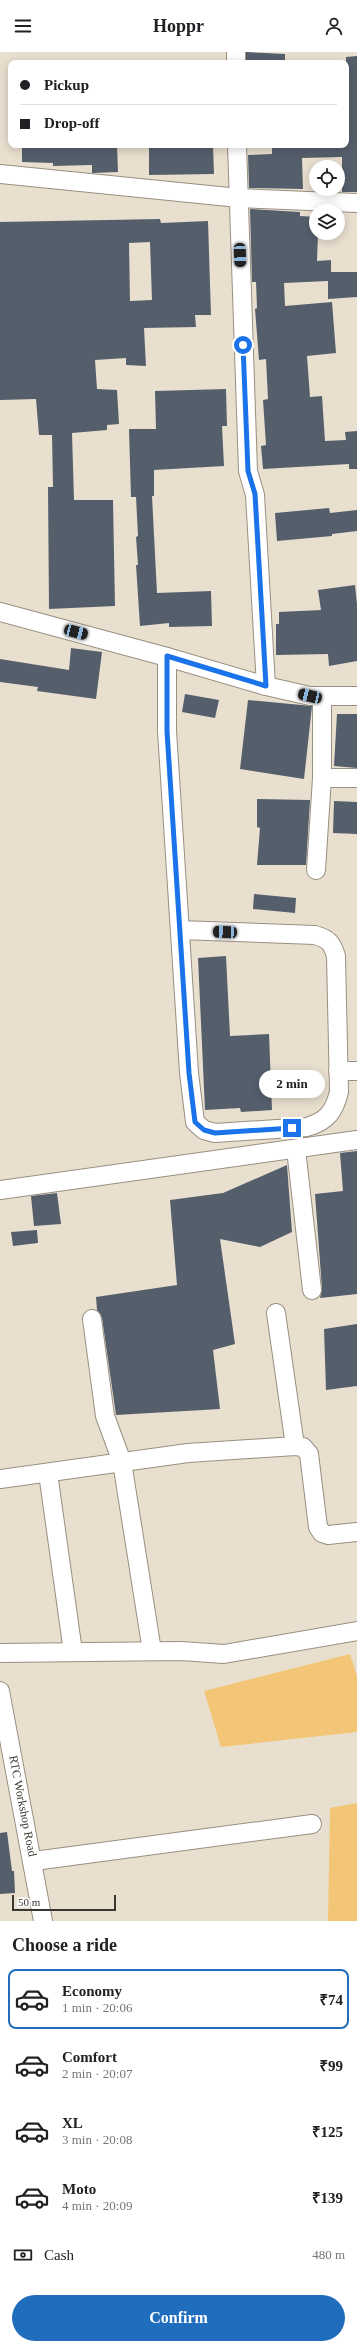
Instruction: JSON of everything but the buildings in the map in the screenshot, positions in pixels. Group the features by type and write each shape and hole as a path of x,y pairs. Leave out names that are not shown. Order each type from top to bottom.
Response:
{"street":[{"path":"237,148 248,471 255,494 266,686"},
{"path":"0,174 239,198 357,203"},
{"path":"0,612 167,656 266,686 310,696 357,696"},
{"path":"167,656 167,731 189,1073 195,1122 198,1127 215,1133 307,1127 319,1123 329,1116 335,1108 339,1092 336,956 332,944 326,938 315,935 180,930"},
{"path":"316,870 322,778 322,696"},
{"path":"322,778 357,778"},
{"path":"338,1071 357,1071"},
{"path":"0,1190 357,1140"},
{"path":"296,1149 312,1290"},
{"path":"276,1313 295,1446"},
{"path":"92,1318 105,1416 122,1462 152,1651"},
{"path":"0,1479 188,1453 295,1446 303,1448 309,1454 318,1527 322,1533 328,1535 357,1532"},
{"path":"48,1473 74,1652"},
{"path":"0,1653 152,1651 224,1654 357,1631"},
{"name":"RTC Workshop Road","path":"0,1691 34,1861 44,1921"},
{"path":"34,1861 312,1824"}],"shaded area":[{"path":"350,1654 357,1676 357,1732 221,1747 204,1691"},
{"path":"357,1803 357,1921 328,1921 330,1808"}],"route":[{"path":"243,345 248,471 255,494 266,686 167,656 167,731 189,1073 195,1122 198,1127 215,1133 292,1128"}]}
